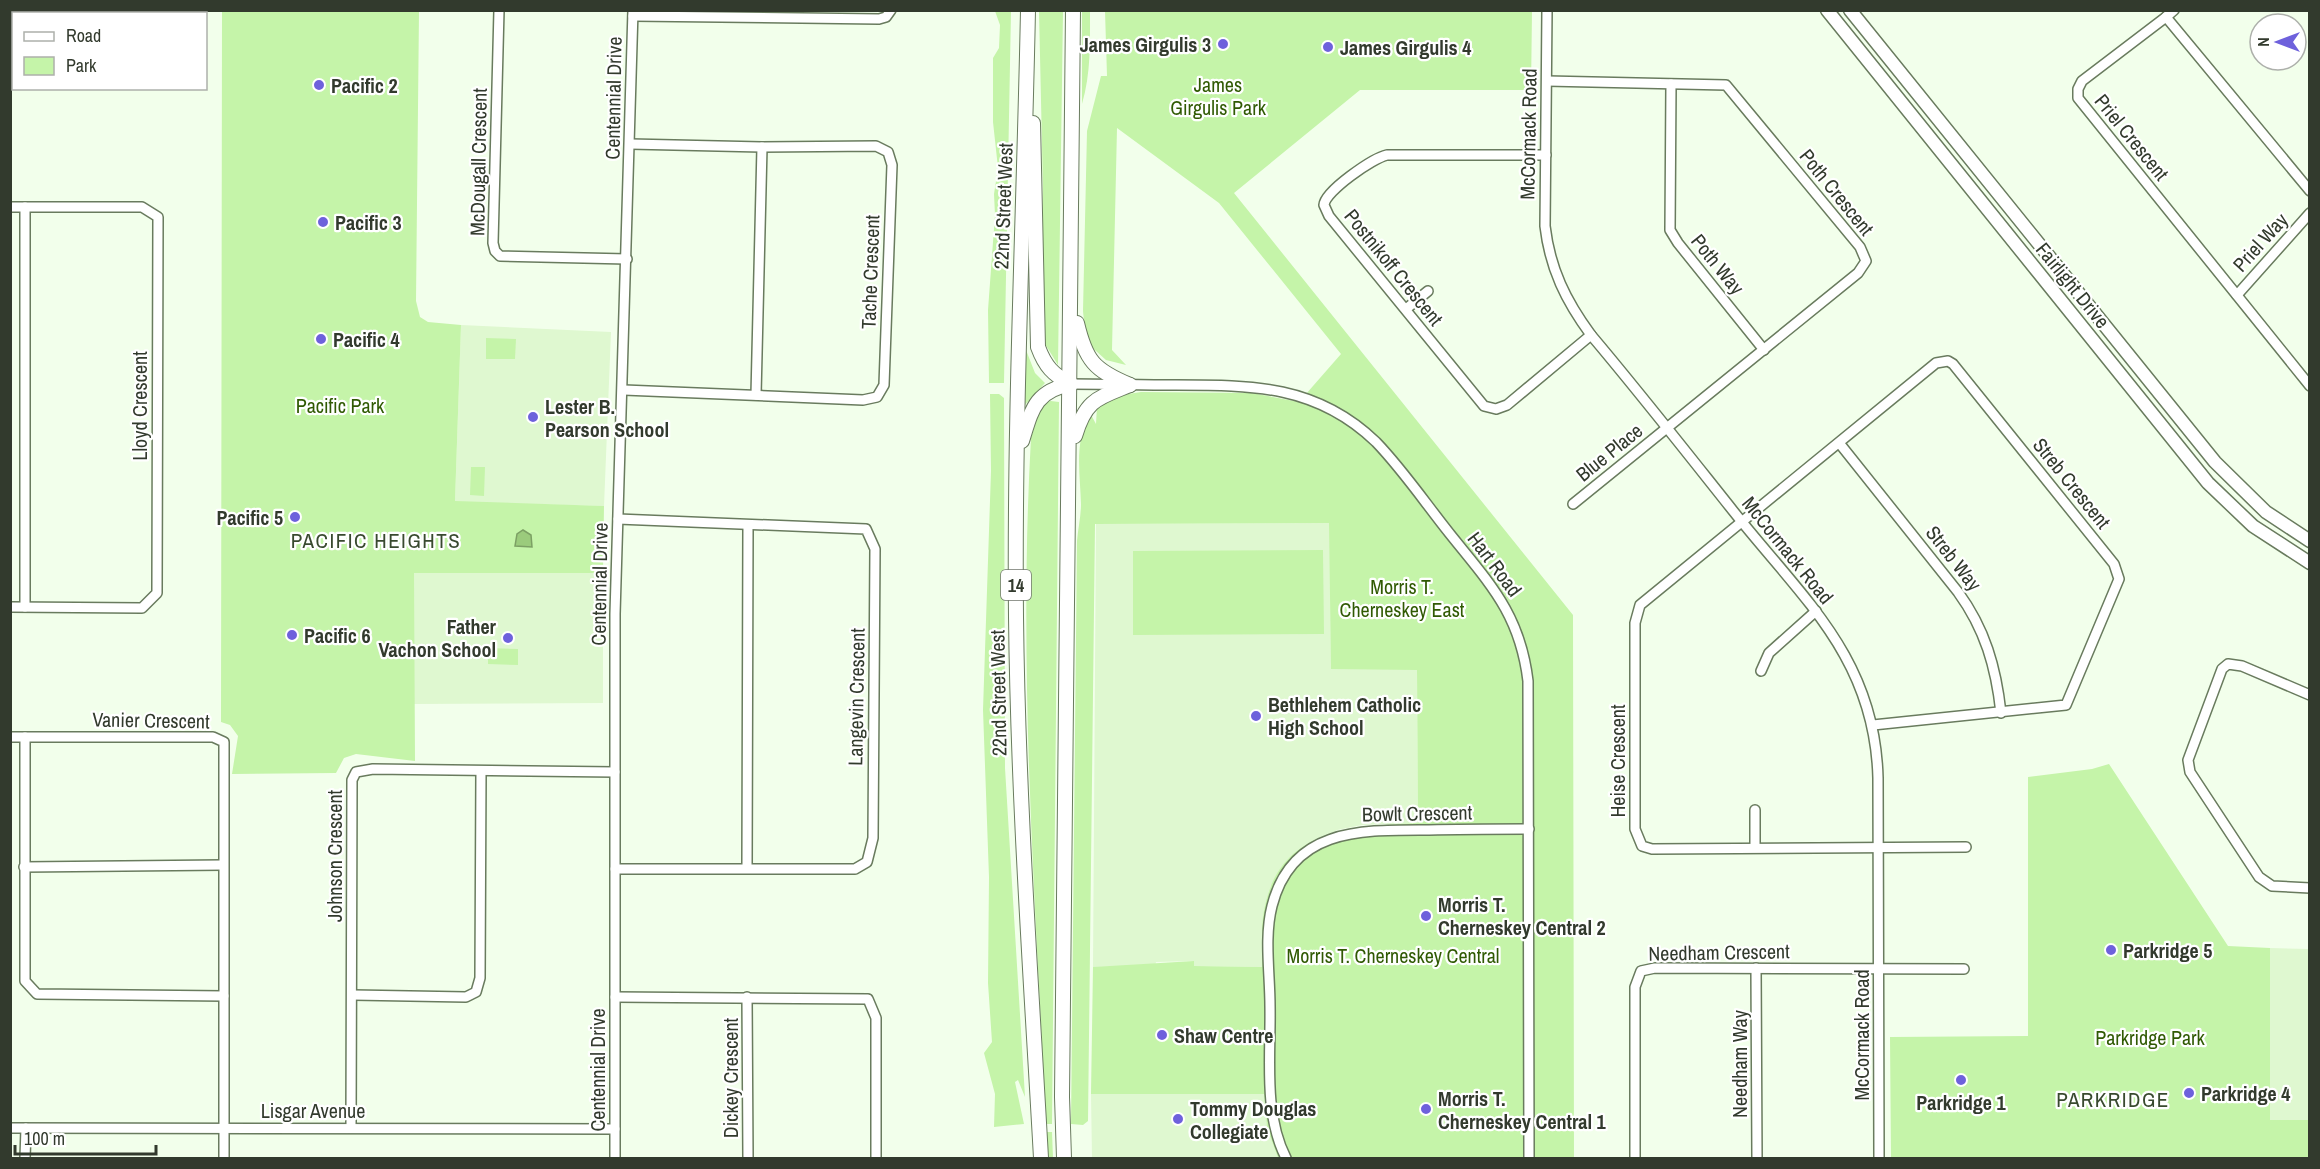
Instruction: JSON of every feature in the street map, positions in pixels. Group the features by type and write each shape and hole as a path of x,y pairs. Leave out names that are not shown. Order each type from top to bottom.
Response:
{"highway":[{"name":"22nd Street West","path":"1028,10 1016,615 1020,805 1041,1158"},
{"path":"1064,1158 1062,1074 1072,306 1073,10"},
{"path":"1027,74 1035,154 1038,347 1048,368 1056,376 1071,384"},
{"path":"1072,306 1090,362 1104,373 1130,385"},
{"path":"1018,452 1029,418 1040,398 1055,387 1071,384"},
{"path":"1069,449 1088,405 1102,395 1130,385"}],"main road":[{"name":"Fairlight Drive","path":"1827,10 2208,483 2253,526 2310,563"},
{"name":"Fairlight Drive","path":"1850,10 2216,462 2266,512 2310,541"}],"street":[{"name":"McDougall Crescent","path":"499,10 493,243 495,252 500,256 627,259"},
{"path":"633,13 879,19 886,17 891,10"},
{"name":"McCormack Road","path":"1547,10 1545,226 1551,262 1567,301 1742,523 1816,612 1850,661 1873,725 1878,758 1879,1158"},
{"name":"Centennial Drive","path":"615,1158 615,772 618,519 624,390 633,13"},
{"name":"Priel Crescent","path":"2237,295 2078,98 2078,89 2082,81 2170,14 2310,191"},
{"name":"Poth Crescent","path":"1547,81 1726,85 1865,254 1866,261 1858,273 1667,427"},
{"name":"Poth Way","path":"1671,84 1670,230 1764,350"},
{"name":"Tache Crescent","path":"624,390 863,400 877,397 882,392 892,165 888,152 876,146 762,147 630,144"},
{"path":"756,395 762,147"},
{"name":"Postnikoff Crescent","path":"1546,155 1387,155 1377,158 1329,193 1324,205 1329,216 1479,402 1490,409 1508,405 1591,334"},
{"name":"Lloyd Crescent","path":"10,207 142,207 158,217 157,593 142,608 10,607"},
{"path":"25,207 25,607"},
{"name":"Priel Way","path":"2237,295 2310,213"},
{"path":"1406,309 1428,291"},
{"path":"2237,295 2310,386"},
{"name":"Streb Crescent","path":"1742,523 1936,363 1948,361 2114,564 2119,579 2116,589 2069,701 2061,707 1873,725"},
{"name":"Hart Road","path":"1071,384 1240,385 1288,392 1318,403 1341,415 1386,454 1504,602 1515,626 1528,681 1530,1158"},
{"name":"Blue Place","path":"1573,504 1667,427"},
{"name":"Streb Way","path":"1840,444 1958,592 1976,618 1990,653 2001,712"},
{"name":"Langevin Crescent","path":"615,869 855,869 867,862 873,838 875,549 866,528 748,526 618,519"},
{"name":"Heise Crescent","path":"1742,523 1642,603 1636,612 1635,829 1640,843 1647,848 1966,847"},
{"path":"747,868 748,526"},
{"path":"1761,671 1769,653 1816,612"},
{"path":"2310,695 2242,666 2228,664 2223,669 2188,760 2190,772 2259,877 2272,886 2310,888"},
{"name":"Vanier Crescent","path":"10,737 213,737 224,742 224,1158"},
{"path":"25,737 25,981 38,994 224,996"},
{"name":"Johnson Crescent","path":"351,1128 352,780 356,772 373,769 615,772"},
{"path":"353,995 466,997 476,992 480,978 481,771"},
{"path":"1755,810 1755,847"},
{"name":"Bowlt Crescent","path":"1286,1158 1277,1139 1272,1108 1269,926 1276,894 1293,865 1317,844 1358,831 1529,829"},
{"path":"24,867 224,865"},
{"name":"Needham Way","path":"1756,968 1757,1158"},
{"name":"Needham Crescent","path":"1635,1158 1635,987 1638,975 1646,969 1964,969"},
{"name":"Dickey Crescent","path":"615,997 868,999 876,1018 876,1158"},
{"name":"Dickey Crescent","path":"747,997 748,1158"},
{"name":"Lisgar Avenue","path":"10,1128 615,1129"},
{"path":"25,1158 26,1128"}],"shaded area":[{"name":"Lester B. Pearson School","path":"461,325 611,332 604,506 455,502"},
{"name":"Bethlehem Catholic High School","path":"1330,523 1331,669 1417,669 1418,823 1362,825 1337,830 1286,864 1270,892 1263,967 1194,966 1193,961 1156,962 1155,966 1093,967 1096,524"},
{"path":"523,530 531,535 532,547 515,546 517,534"},
{"name":"Father Vachon School","path":"414,573 603,573 603,703 413,704"},
{"path":"2270,948 2309,949 2309,1120 2270,1120"},
{"name":"Tommy Douglas Collegiate","path":"1091,1094 1264,1094 1267,1128 1278,1158 1092,1158"}],"green space":[{"name":"Pacific Park","path":"222,11 419,11 416,301 420,317 428,322 461,325 455,501 604,506 603,573 414,573 415,761 356,754 344,758 336,773 232,774 238,736 230,725 221,722"},
{"path":"995,11 1011,11 1004,383 989,383 988,310 995,215 994,194 998,168 993,122 993,58 999,48 1000,25"},
{"path":"1039,11 1063,11 1058,365 1042,339 1043,190"},
{"path":"1082,11 1090,11 1090,46 1082,104"},
{"path":"1105,11 1532,11 1531,90 1360,90 1234,193 1573,615 1574,1158 1278,1158 1267,1128 1264,1094 1091,1094 1093,967 1194,961 1194,966 1262,967 1263,917 1270,888 1282,866 1299,850 1318,838 1341,831 1418,823 1417,670 1331,669 1329,523 1095,524 1088,1121 1083,1125 1071,1124 1077,541 1081,509 1080,446 1085,424 1090,413 1096,424 1097,406 1122,395 1141,392 1252,393 1299,402 1341,354 1219,203 1117,128 1112,350 1126,365 1106,360 1086,342 1083,311 1087,131 1101,76 1107,76"},
{"path":"486,338 516,339 515,359 486,359"},
{"path":"1026,350 1035,373 1045,383 1024,406"},
{"path":"990,394 999,394 1004,398 1005,768 1025,1097 1018,1080 1015,1082 1024,1124 994,1127 995,1094 984,1053 992,1042 988,983 989,877 983,710 991,471"},
{"path":"1042,402 1059,402 1052,1124 1046,1124 1033,867 1026,609 1031,438"},
{"path":"471,467 485,467 484,496 470,495"},
{"path":"1323,550 1324,634 1133,635 1133,551"},
{"path":"488,648 518,649 518,665 488,664"},
{"name":"Parkridge Park","path":"2109,764 2228,946 2270,948 2270,1120 2309,1120 2309,1158 1891,1158 1890,1037 2028,1036 2028,777 2092,769"},
{"path":"1045,1132 1052,1132 1053,1158 1047,1158"}],"place":[{"name":"James Girgulis 3","path":"1223,44"},
{"name":"James Girgulis 4","path":"1328,47"},
{"name":"Pacific 2","path":"319,85"},
{"name":"Pacific 3","path":"323,222"},
{"name":"Pacific 4","path":"321,339"},
{"name":"Lester B. Pearson School","path":"533,417"},
{"name":"Pacific 5","path":"295,517"},
{"name":"Pacific 6","path":"292,635"},
{"name":"Father Vachon School","path":"508,638"},
{"name":"Bethlehem Catholic High School","path":"1256,716"},
{"name":"Morris T. Cherneskey Central 2","path":"1426,916"},
{"name":"Parkridge 5","path":"2111,950"},
{"name":"Shaw Centre","path":"1162,1035"},
{"name":"Parkridge 1","path":"1961,1080"},
{"name":"Parkridge 4","path":"2189,1093"},
{"name":"Morris T. Cherneskey Central 1","path":"1426,1109"},
{"name":"Tommy Douglas Collegiate","path":"1178,1119"}],"district":[{"name":"PACIFIC HEIGHTS","path":"376,540"},
{"name":"PARKRIDGE","path":"2113,1099"}],"park label":[{"name":"James Girgulis Park","path":"1218,96"},
{"name":"Morris T. Cherneskey East","path":"1402,598"},
{"name":"Morris T. Cherneskey Central","path":"1393,955"}]}
